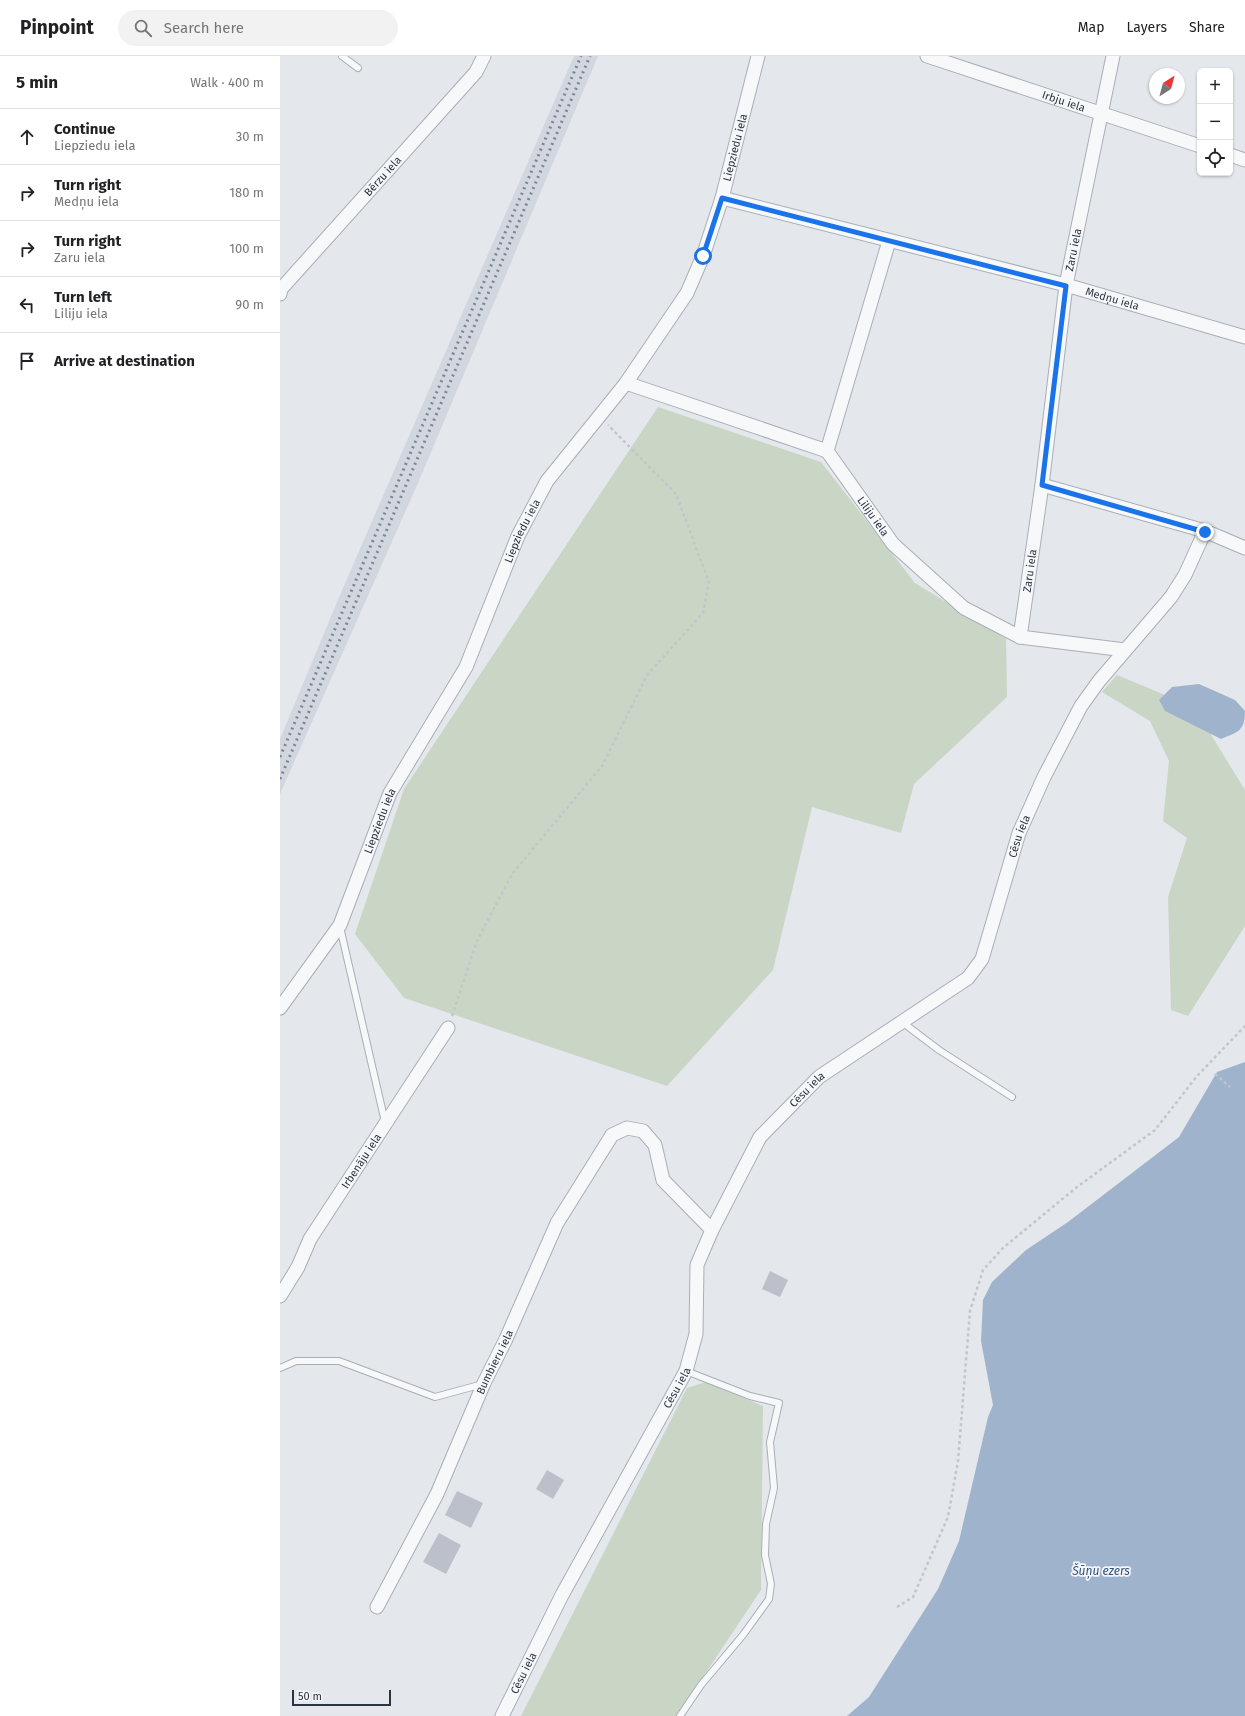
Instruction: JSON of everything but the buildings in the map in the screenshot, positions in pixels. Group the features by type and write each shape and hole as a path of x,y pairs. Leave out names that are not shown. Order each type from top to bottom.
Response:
{"street":[{"name":"Bērzu iela","path":"280,291 476,72 484,56"},
{"name":"Liepziedu iela","path":"280,1008 340,925 390,792 466,667 518,536 548,481 626,383 687,293 703,256 722,198 758,56"},
{"name":"Irbju iela","path":"927,56 1197,145"},
{"name":"Zaru iela","path":"1020,637 1042,485 1066,286 1113,56"},
{"path":"1233,156 1245,160"},
{"name":"Medņu iela","path":"722,198 1066,286 1245,337"},
{"path":"626,383 826,452 888,241"},
{"name":"Liliju iela","path":"826,452 893,544 964,608 1020,637 1125,650"},
{"path":"1042,485 1205,532 1245,548"},
{"name":"Cēsu iela","path":"502,1716 562,1595 686,1371 696,1334 697,1265 712,1230 760,1137 819,1077 968,978 982,960 1019,833 1044,777 1081,706 1099,681 1171,597 1185,575 1205,532"},
{"name":"Irbenāju iela","path":"280,1296 298,1267 310,1239 448,1028"},
{"name":"Bumbieru iela","path":"377,1607 437,1494 484,1383 506,1339 557,1223 612,1135 627,1128 643,1131 655,1144 663,1180 712,1230"}],"lane":[{"path":"342,56 358,68"},
{"path":"340,925 385,1124"},
{"path":"902,1022 939,1050 1012,1097"},
{"path":"280,1368 296,1361 339,1361 435,1397 484,1383"},
{"path":"680,1716 701,1685 743,1635 768,1599 771,1584 765,1555 766,1524 774,1488 770,1442 779,1403 750,1396 686,1371"}],"path":[{"path":"448,1028 477,941 512,874 602,766 647,675 703,613 709,582 676,494 600,417"},
{"path":"897,1607 913,1597 948,1517 958,1461 970,1311 983,1270 1002,1248 1077,1187 1155,1130 1197,1076 1245,1026"},
{"path":"1215,1074 1230,1087"}],"shaded area":[{"path":"574,56 598,56 418,483 280,794 280,739 340,595"}],"green space":[{"path":"658,407 821,462 915,583 1006,639 1007,697 914,784 901,833 812,807 773,970 667,1086 404,998 355,934 404,789"},
{"path":"1117,675 1194,707 1245,790 1245,926 1188,1016 1171,1010 1168,897 1187,838 1163,821 1169,761 1150,721 1102,692"},
{"path":"706,1382 763,1406 761,1590 677,1716 521,1716 687,1388"}],"water":[{"path":"1199,684 1235,700 1245,711 1244,723 1239,730 1221,739 1165,711 1159,700 1172,687"},
{"name":"Šūņu ezers","path":"1245,1062 1245,1716 847,1716 869,1697 938,1589 959,1541 988,1417 993,1405 981,1341 983,1300 992,1282 1026,1250 1068,1222 1179,1137 1217,1072"}],"railway":[{"path":"280,757 581,56"},
{"path":"280,779 590,56"}],"route":[{"path":"703,256 722,198 1066,286 1042,485 1205,532"}]}
